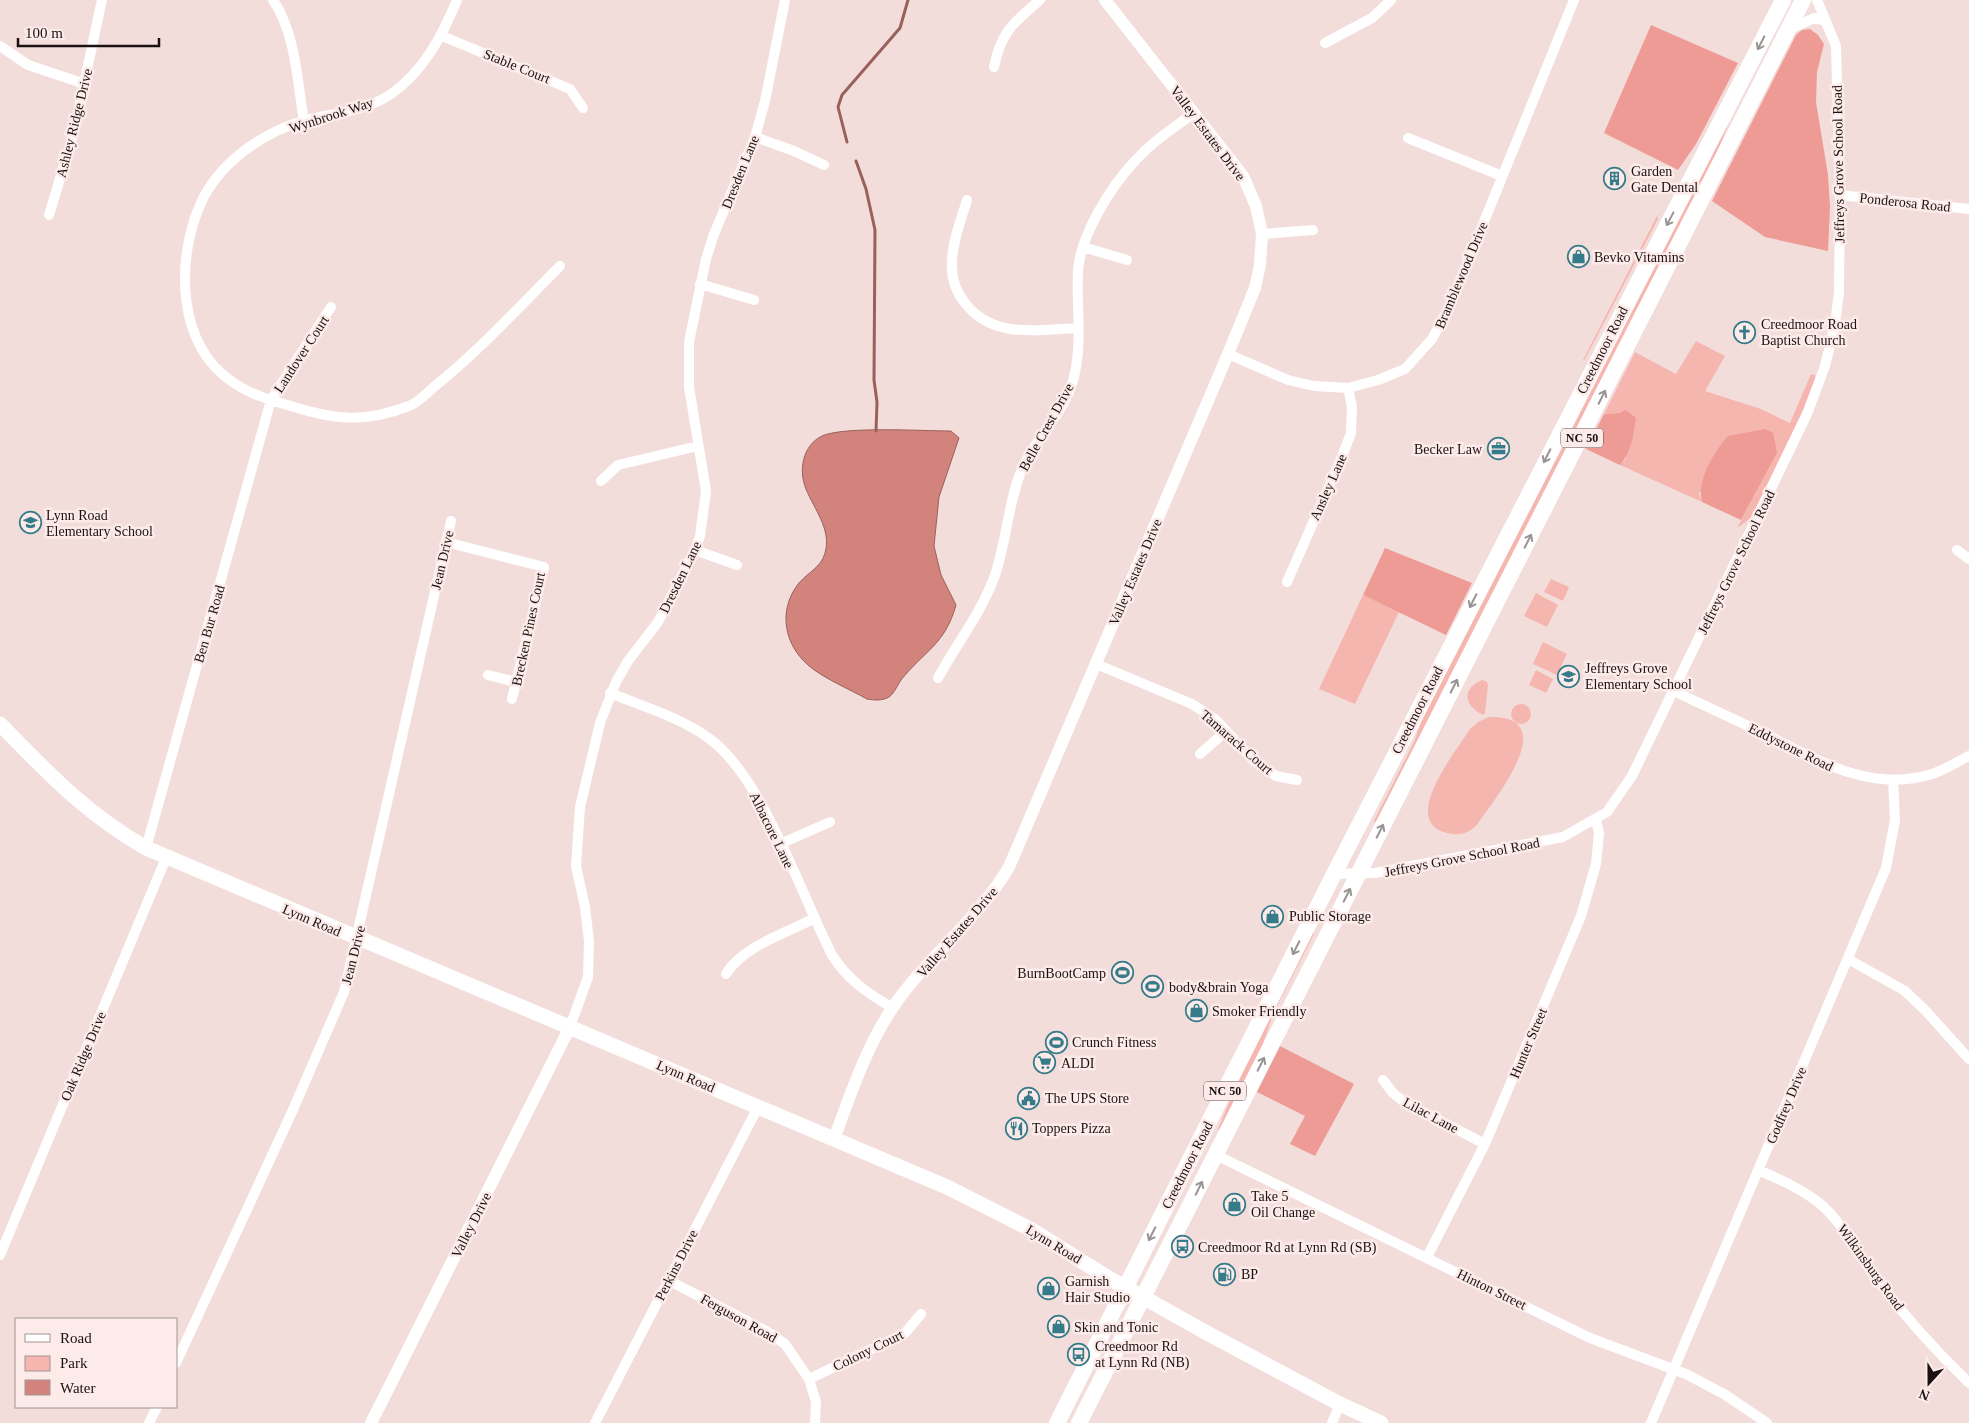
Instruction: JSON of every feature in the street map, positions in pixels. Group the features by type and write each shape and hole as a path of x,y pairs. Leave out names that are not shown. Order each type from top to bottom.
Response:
{"main road":[{"name":"Creedmoor Road","path":"1057,1423 1334,874 1783,0"},
{"name":"Creedmoor Road","path":"1079,1423 1803,0"},
{"name":"Lynn Road","path":"0,724 79,803 107,825 146,848 357,939 901,1166 1032,1230 1144,1298 1340,1404 1381,1423"}],"street":[{"name":"Ashley Ridge Drive","path":"49,216 72,139 102,0"},
{"path":"272,0 281,13 289,34 304,121"},
{"name":"Wynbrook Way","path":"457,0 442,36 417,71 390,95 339,114 304,121 268,136 243,151 212,184 200,204 191,230 186,267 185,290 195,337 207,358 230,381 256,395 335,418 364,418 411,406 445,378 560,266"},
{"name":"Dresden Lane","path":"570,1027 584,994 588,976 589,941 585,907 576,866 580,807 600,723 610,694 622,670 658,622 695,550 706,502 705,480 698,446 688,367 690,342 700,284 714,234 755,137 771,77 785,0"},
{"path":"994,66 999,45 1004,36 1011,26 1040,0"},
{"name":"Valley Estates Drive","path":"834,1138 875,1040 893,1008 929,964 972,917 999,884 1009,867 1255,288 1260,265 1262,234 1256,206 1243,176 1105,0"},
{"path":"1325,43 1372,18 1392,0"},
{"name":"Bramblewood Drive","path":"1228,354 1288,380 1314,386 1348,388 1378,380 1404,369 1432,339 1451,303 1574,0"},
{"name":"Jeffreys Grove School Road","path":"1334,874 1375,874 1563,837 1596,820 1607,812 1632,776 1808,414 1825,366 1835,324 1839,292 1840,195 1836,46 1817,0"},
{"path":"1787,31 1814,18 1826,21"},
{"name":"Stable Court","path":"442,36 570,88 583,108"},
{"path":"0,46 28,65 85,84"},
{"name":"Belle Crest Drive","path":"938,678 974,620 989,590 1001,557 1014,494 1022,469 1036,442 1058,413 1071,388 1078,351 1078,269 1083,246 1092,224 1129,167 1150,146 1194,113"},
{"path":"755,137 824,164"},
{"path":"1408,138 1502,176"},
{"name":"Ponderosa Road","path":"1840,195 1969,209"},
{"path":"966,200 953,250 952,273 956,289 969,308 986,323 1006,329 1078,328"},
{"path":"1262,234 1313,230"},
{"path":"1083,246 1127,260"},
{"path":"700,284 754,300"},
{"name":"Landover Court","path":"271,400 331,307"},
{"name":"Ansley Lane","path":"1287,582 1351,433 1352,407 1348,388"},
{"name":"Ben Bur Road","path":"146,848 271,400"},
{"path":"601,481 618,465 698,446"},
{"name":"Jean Drive","path":"178,1359 292,1112 344,992 451,521"},
{"name":"Brecken Pines Court","path":"446,542 544,567 512,700"},
{"path":"695,550 737,564"},
{"path":"1957,550 1969,559"},
{"name":"Tamarack Court","path":"1096,664 1192,704 1215,719 1254,761 1276,776 1297,780"},
{"path":"488,676 516,682"},
{"name":"Eddystone Road","path":"1674,691 1840,771 1862,777 1893,780 1932,774 1969,756"},
{"name":"Albacore Lane","path":"610,694 686,725 718,745 730,757 751,787 780,844 813,919 841,970 874,997 893,1008"},
{"path":"1200,754 1226,732"},
{"name":"Godfrey Drive","path":"1651,1423 1886,868 1895,820 1893,780"},
{"name":"Hunter Street","path":"1427,1257 1485,1144 1581,916 1596,864 1599,833 1596,820"},
{"path":"780,844 830,822"},
{"name":"Oak Ridge Drive","path":"0,1254 166,858"},
{"path":"726,974 732,963 744,954 813,919"},
{"path":"1848,959 1905,991 1925,1010 1969,1059"},
{"name":"Valley Drive","path":"371,1423 570,1027"},
{"name":"Lilac Lane","path":"1383,1080 1393,1093 1404,1102 1485,1144"},
{"name":"Perkins Drive","path":"595,1423 758,1106"},
{"name":"Hinton Street","path":"1216,1155 1599,1342 1673,1369 1724,1394 1767,1423"},
{"name":"Wilkinsburg Road","path":"1758,1170 1792,1184 1834,1217 1877,1280 1927,1342 1969,1383"},
{"name":"Ferguson Road","path":"668,1280 766,1331 785,1344 809,1379 816,1402 815,1423"},
{"name":"Colony Court","path":"809,1379 906,1333 921,1314"},
{"path":"1332,1423 1340,1404"},
{"path":"150,1423 157,1408"}],"green space":[{"path":"1729,122 1711,169 1377,823 1374,821 1414,742 1429,699"},
{"path":"1657,216 1658,219 1584,361 1583,360"},
{"path":"1696,341 1725,356 1705,391 1761,409 1790,423 1811,374 1815,375 1816,380 1808,400 1751,518 1737,528 1777,453 1699,493 1702,502 1620,465 1626,458 1626,410 1619,413 1604,414 1635,352 1676,374"},
{"path":"1551,579 1569,587 1563,601 1544,592"},
{"path":"1536,593 1558,605 1547,627 1524,616"},
{"path":"1363,595 1399,612 1355,704 1319,689"},
{"path":"1543,642 1567,654 1557,675 1533,664"},
{"path":"1536,670 1553,679 1546,693 1529,685"},
{"path":"1482,680 1487,682 1488,685 1485,713 1483,715 1472,707 1468,698 1471,688"},
{"path":"1521,704 1528,707 1531,714 1528,721 1521,724 1514,721 1511,714 1514,707"},
{"path":"1489,717 1511,720 1521,730 1523,744 1517,761 1508,780 1476,826 1463,834 1447,833 1433,826 1428,815 1429,801 1444,768 1470,729 1478,722"},
{"path":"1311,933 1314,934 1273,1014 1260,1052 1221,1130 1218,1129 1245,1064"}],"shaded area":[{"path":"1651,25 1738,63 1696,144 1678,170 1604,133"},
{"path":"1810,29 1818,35 1824,44 1817,72 1816,102 1828,175 1830,207 1828,251 1765,237 1712,201 1796,35 1802,30"},
{"path":"1626,410 1636,418 1630,449 1620,465 1586,449 1604,414 1619,413"},
{"path":"1765,429 1773,433 1777,453 1741,520 1702,502 1701,494 1704,476 1712,458 1728,436"},
{"path":"1385,548 1472,583 1446,635 1363,595"},
{"path":"1280,1046 1354,1084 1315,1156 1290,1144 1305,1116 1257,1092"}],"water":[{"path":"865,430 951,431 959,438 939,497 934,546 941,575 956,605 946,630 940,639 901,680 891,695 882,700 867,699 814,670 800,657 789,638 786,617 791,597 799,582 823,559 827,544 824,528 806,489 802,474 806,452 816,440 833,433"}],"waterway":[{"path":"847,142 838,107 842,95 900,28 908,0"},
{"path":"856,161 866,189 875,230 874,380 877,402 876,431"}],"place":[{"name":"Garden Gate Dental","path":"1615,179"},
{"name":"Bevko Vitamins","path":"1578,257"},
{"name":"Creedmoor Road Baptist Church","path":"1745,332"},
{"name":"Becker Law","path":"1498,449"},
{"name":"Lynn Road Elementary School","path":"30,523"},
{"name":"Jeffreys Grove Elementary School","path":"1569,676"},
{"name":"Public Storage","path":"1273,916"},
{"name":"BurnBootCamp","path":"1122,973"},
{"name":"body&brain Yoga","path":"1153,987"},
{"name":"Smoker Friendly","path":"1196,1011"},
{"name":"Crunch Fitness","path":"1056,1042"},
{"name":"ALDI","path":"1045,1063"},
{"name":"The UPS Store","path":"1029,1098"},
{"name":"Toppers Pizza","path":"1016,1128"},
{"name":"Take 5 Oil Change","path":"1235,1204"},
{"name":"Creedmoor Rd at Lynn Rd (SB)","path":"1182,1247"},
{"name":"BP","path":"1225,1274"},
{"name":"Garnish Hair Studio","path":"1049,1289"},
{"name":"Skin and Tonic","path":"1058,1327"},
{"name":"Creedmoor Rd at Lynn Rd (NB)","path":"1079,1354"}]}
